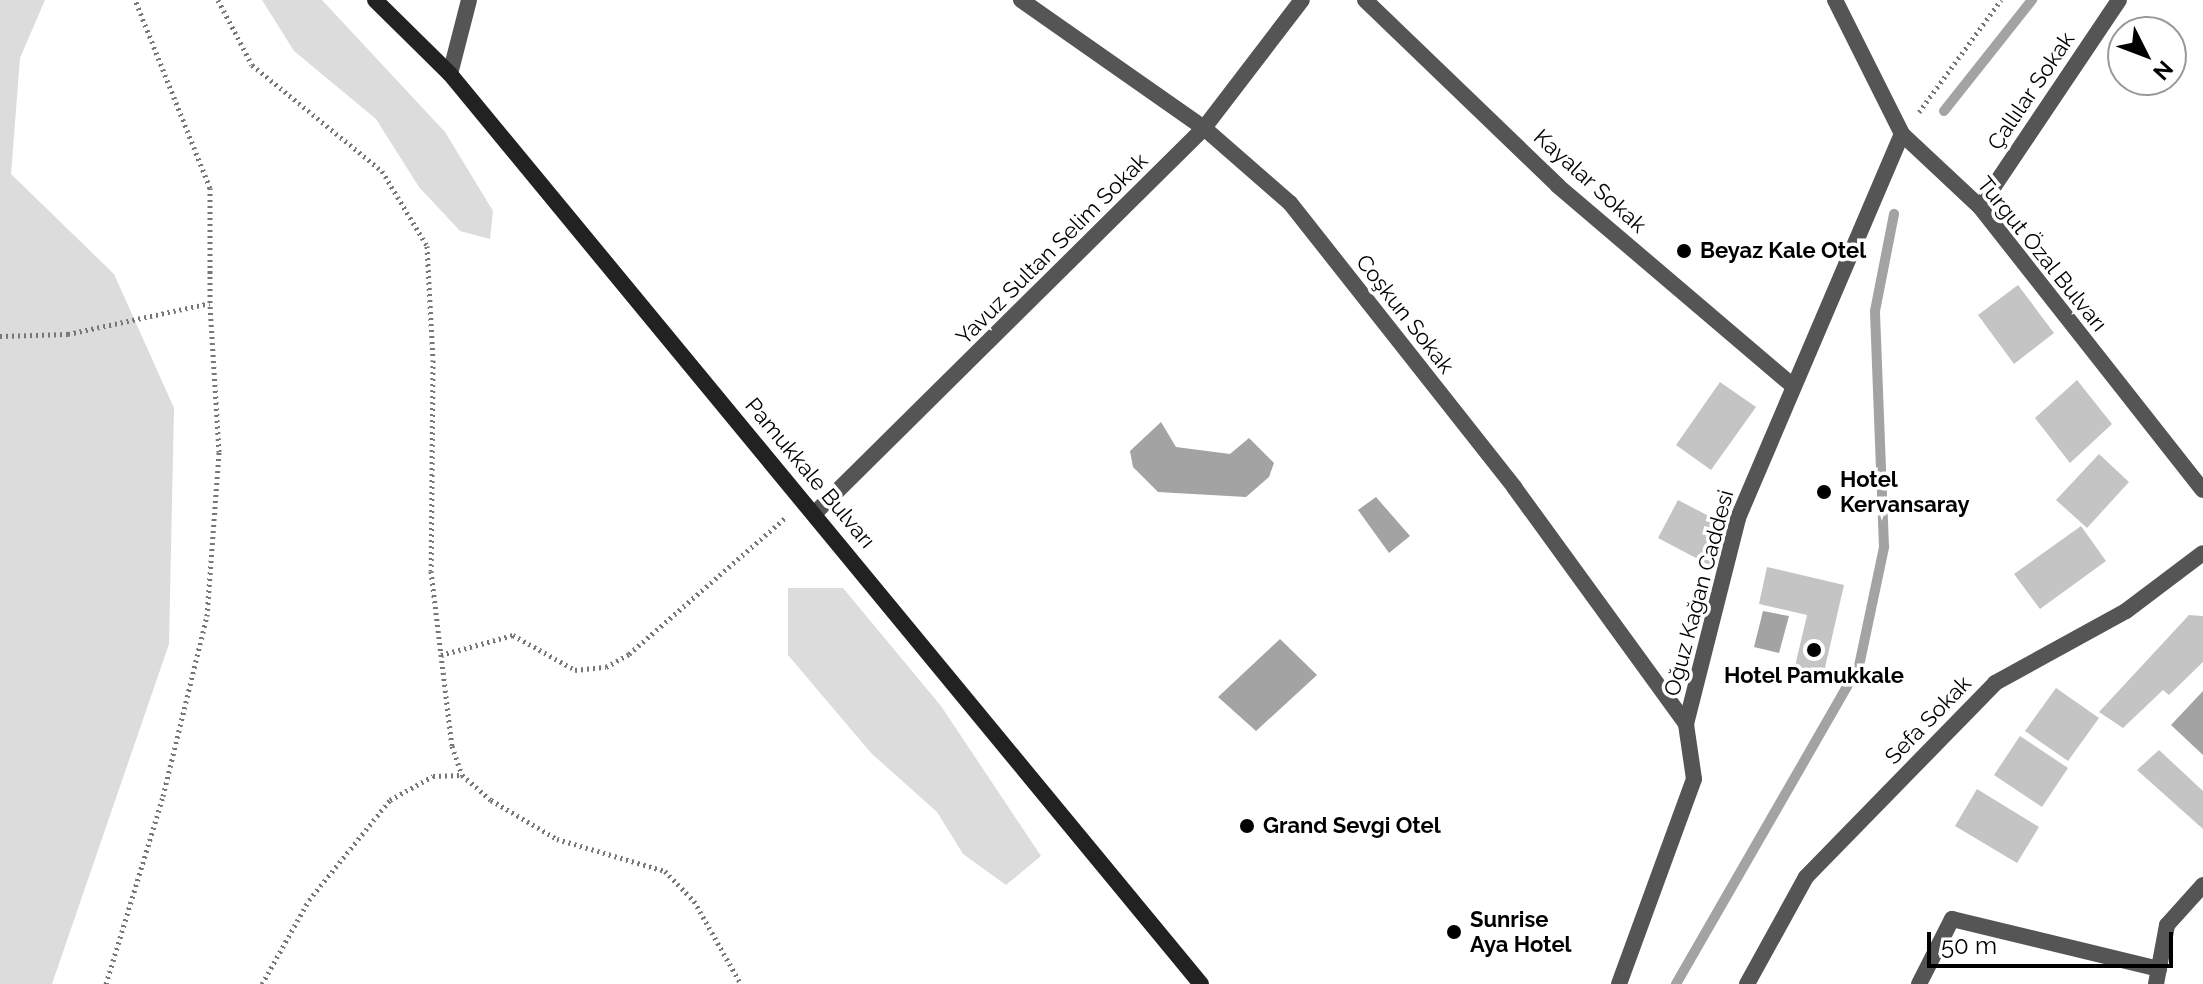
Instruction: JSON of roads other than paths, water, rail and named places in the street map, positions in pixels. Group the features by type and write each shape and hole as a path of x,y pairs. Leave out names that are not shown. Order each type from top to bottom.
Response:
{"main road":[{"name":"Pamukkale Bulvarı","path":"375,0 450,74 1201,984"}],"street":[{"path":"450,74 469,0"},
{"name":"Coşkun Sokak","path":"1021,0 1204,128 1290,203 1514,487 1686,724"},
{"name":"Yavuz Sultan Selim Sokak","path":"810,507 1204,128 1302,0"},
{"name":"Kayalar Sokak","path":"1365,0 1558,186 1793,386"},
{"name":"Turgut Özal Bulvarı","path":"1835,0 1881,82 1902,134 1980,207 2203,490"},
{"name":"Çallılar Sokak","path":"1980,207 2119,0"},
{"name":"Oğuz Kağan Caddesi","path":"1619,984 1694,779 1686,724 1738,518 1793,386 1832,307 1902,134"},
{"name":"Sefa Sokak","path":"1747,984 1806,877 1995,683 2126,611 2203,553"},
{"path":"1919,984 1952,919 2157,976 2167,925 2203,885"}],"waterway":[{"path":"1944,111 2032,0"},
{"path":"1676,984 1859,666 1884,547 1875,311 1894,214"}],"place":[{"name":"Beyaz Kale Otel","path":"1684,251"},
{"name":"Hotel Kervansaray","path":"1824,492"},
{"name":"Hotel Pamukkale","path":"1814,650"},
{"name":"Grand Sevgi Otel","path":"1247,826"},
{"name":"Sunrise Aya Hotel","path":"1454,932"}]}
